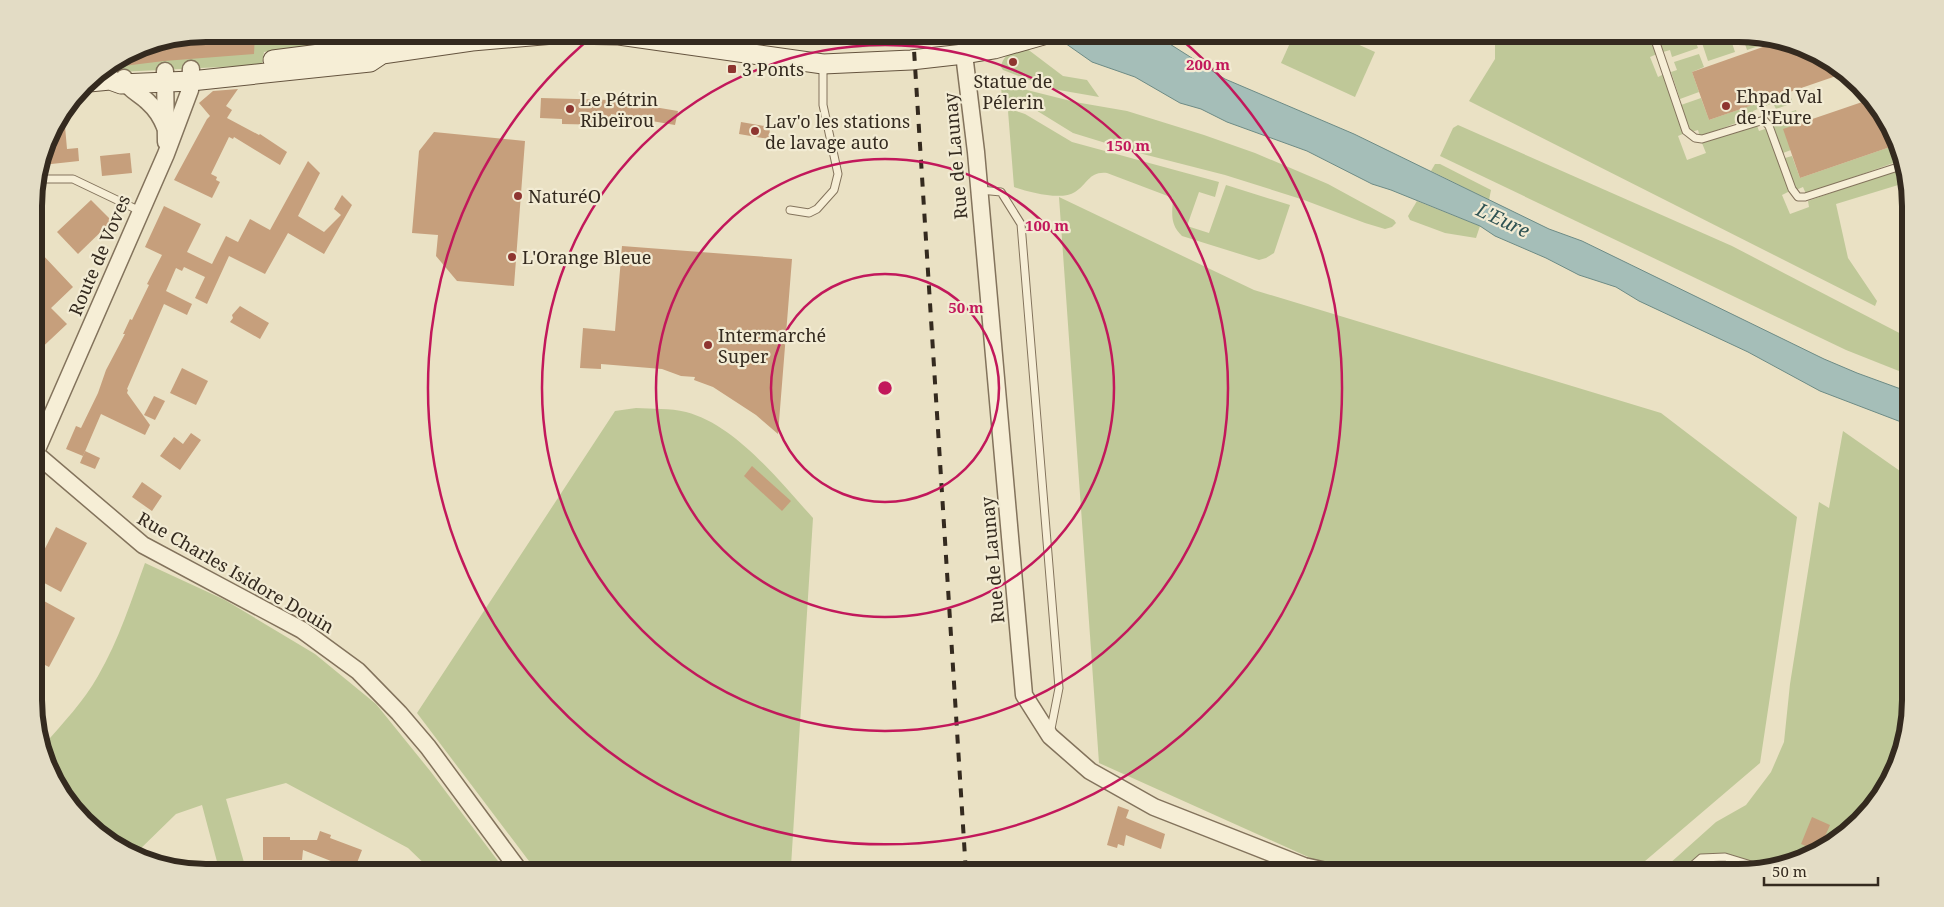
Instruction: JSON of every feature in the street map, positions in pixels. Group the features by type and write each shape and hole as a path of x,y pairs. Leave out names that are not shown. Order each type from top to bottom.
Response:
{"main road":[{"path":"101,81 178,74 370,62 382,54 465,42"},
{"path":"669,42 823,64 911,60 994,50 1020,42"}],"street":[{"name":"Rue de Launay","path":"964,54 968,76 1024,695 1050,736 1090,772 1154,807 1278,864"},
{"path":"166,154 166,131 178,74"},
{"name":"Route de Voves","path":"43,436 166,154 190,90 178,74"},
{"path":"121,80 149,102 160,116 166,131"},
{"name":"Rue Charles Isidore Douin","path":"42,460 143,545 302,630 358,671 399,713 428,747 514,864"}],"lane":[{"path":"1656,42 1686,131 1695,138 1702,139 1764,120 1769,126 1792,189 1798,197 1805,198 1897,167"},
{"path":"790,210 809,213 817,209 834,190 838,174 823,105 823,64"},
{"path":"45,180 73,179 140,210"},
{"path":"978,190 1002,192 1021,224 1059,688 1050,736"},
{"path":"1694,864 1701,858 1725,857 1748,864"}],"green space":[{"path":"207,42 347,42 264,52 262,65 119,72 116,70 144,55 164,48 185,44"},
{"path":"864,42 908,42 908,45 849,48 848,46"},
{"path":"1290,42 1353,42 1375,52 1355,97 1281,63"},
{"path":"1495,42 1653,42 1657,54 1650,57 1658,77 1664,74 1685,133 1678,136 1687,160 1706,153 1702,143 1756,123 1759,131 1768,128 1790,191 1782,195 1790,214 1809,207 1808,201 1897,170 1900,184 1836,204 1848,258 1877,301 1875,306 1469,101 1495,59"},
{"path":"1660,42 1696,42 1698,48 1672,57 1670,50 1663,52"},
{"path":"1702,42 1732,42 1735,52 1708,61"},
{"path":"1745,43 1762,45 1747,50"},
{"path":"1026,48 1063,76 1087,80 1099,97 1053,89 1003,70 1001,67 1002,62 1007,56"},
{"path":"1699,54 1704,67 1692,72 1699,92 1680,99 1671,72 1677,70 1674,62"},
{"path":"1005,81 1010,81 1027,90 1075,102 1127,111 1255,153 1328,184 1394,220 1396,223 1392,227 1385,229 1304,200 1225,175 1135,152 1073,133 1026,104 1002,100 1001,85"},
{"path":"1789,92 1793,103 1776,109 1773,103 1753,111 1754,116 1700,137 1698,130 1691,132 1681,105 1701,98 1709,120"},
{"path":"1013,110 1025,114 1072,142 1219,182 1215,197 1199,192 1187,226 1209,233 1226,185 1290,205 1274,253 1259,260 1182,236 1174,223 1172,214 1173,198 1107,173 1092,176 1079,189 1069,195 1054,196 1014,187 1008,111"},
{"path":"1796,110 1800,123 1791,150 1783,153 1773,125 1780,123 1778,116"},
{"path":"1458,125 1732,246 1902,334 1902,372 1846,350 1440,156 1453,128"},
{"path":"1890,147 1895,162 1806,194 1803,187 1796,190 1785,158 1792,156 1800,178"},
{"path":"1435,164 1440,164 1491,190 1489,200 1431,171"},
{"path":"1059,197 1254,290 1661,413 1797,517 1760,763 1642,864 1336,864 1315,860 1099,763"},
{"path":"1417,201 1480,226 1476,238 1445,233 1410,220 1408,216"},
{"path":"636,408 667,409 686,412 704,419 722,429 756,456 813,518 791,864 531,864 417,713 615,411"},
{"path":"1843,431 1902,472 1902,700 1898,732 1889,763 1868,800 1845,824 1810,848 1790,856 1748,864 1669,864 1716,822 1746,805 1771,772 1784,742 1790,684 1819,502 1829,508"},
{"path":"145,563 225,600 315,654 376,704 431,772 500,864 425,864 408,848 286,783 226,799 244,864 218,864 202,805 176,814 139,850 107,831 76,800 55,763 48,741 80,703 98,676 130,606"}],"water":[{"name":"L'Eure","path":"1063,42 1167,42 1225,79 1354,134 1549,229 1582,241 1824,359 1902,389 1902,422 1820,391 1748,352 1639,301 1616,287 1579,275 1546,258 1495,236 1480,226 1372,184 1307,151 1227,122 1201,109 1180,103 1135,77 1092,62"}],"building":[{"path":"255,42 254,54 123,66 154,51 185,44"},
{"path":"1767,46 1800,55 1837,76 1709,120 1692,72"},
{"path":"238,89 226,106 232,110 227,118 260,134 287,152 280,165 234,137 233,139 229,137 211,174 217,177 216,180 220,182 212,198 174,180 210,116 199,103 213,91"},
{"path":"541,98 612,100 678,111 675,125 611,114 611,125 562,124 562,119 540,118"},
{"path":"1863,102 1879,125 1890,147 1800,178 1783,129"},
{"name":"Lav'o les stations de lavage auto","path":"741,122 770,127 769,139 739,134"},
{"path":"65,125 67,149 78,148 79,161 48,164 59,134"},
{"path":"434,132 525,141 514,286 457,281 436,256 438,235 412,233 419,151"},
{"path":"130,153 132,173 102,176 100,156"},
{"path":"308,161 320,173 298,216 324,232 341,215 334,209 342,195 352,205 324,254 288,233 265,274 229,256 207,304 195,298 205,277 184,267 182,271 176,268 166,291 192,304 187,315 164,304 127,389 127,393 150,425 145,435 101,414 83,456 66,449 76,426 81,428 98,393 106,370 162,255 145,247 164,206 201,224 187,252 212,264 226,236 238,242 250,219 270,230"},
{"path":"91,200 112,221 78,254 57,232"},
{"name":"Intermarché Super","path":"622,246 792,259 778,434 756,415 713,387 694,380 695,377 681,376 662,369 601,364 601,369 580,368 583,328 615,331"},
{"path":"43,255 73,287 51,308 67,324 43,347"},
{"path":"240,306 269,323 260,339 230,322 233,318 232,315"},
{"path":"182,368 208,381 196,405 170,393"},
{"path":"154,396 165,401 155,420 144,415"},
{"path":"191,433 201,440 180,470 160,456 174,437 183,444"},
{"path":"85,451 100,458 95,469 80,463"},
{"path":"752,466 791,501 782,511 744,476"},
{"path":"142,482 162,496 152,511 132,497"},
{"path":"56,527 87,543 61,592 42,582 42,554"},
{"path":"44,601 75,618 49,667 42,664 42,605"},
{"path":"1118,806 1129,810 1126,818 1165,834 1161,849 1126,835 1124,846 1118,844 1117,848 1107,845"},
{"path":"1812,817 1830,825 1824,840 1810,848 1801,844"},
{"path":"320,831 331,835 330,838 362,850 357,864 336,864 303,850 302,860 263,860 263,837 317,840"}],"railway":[{"path":"914,42 965,864"}],"place":[{"name":"Statue de Pélerin","path":"1013,62"},
{"name":"3 Ponts","path":"732,69"},
{"name":"Ehpad Val de l'Eure","path":"1726,106"},
{"name":"Le Pétrin Ribeïrou","path":"570,109"},
{"name":"Lav'o les stations de lavage auto","path":"755,131"},
{"name":"NaturéO","path":"518,196"},
{"name":"L'Orange Bleue","path":"512,257"},
{"name":"Intermarché Super","path":"708,345"}]}
